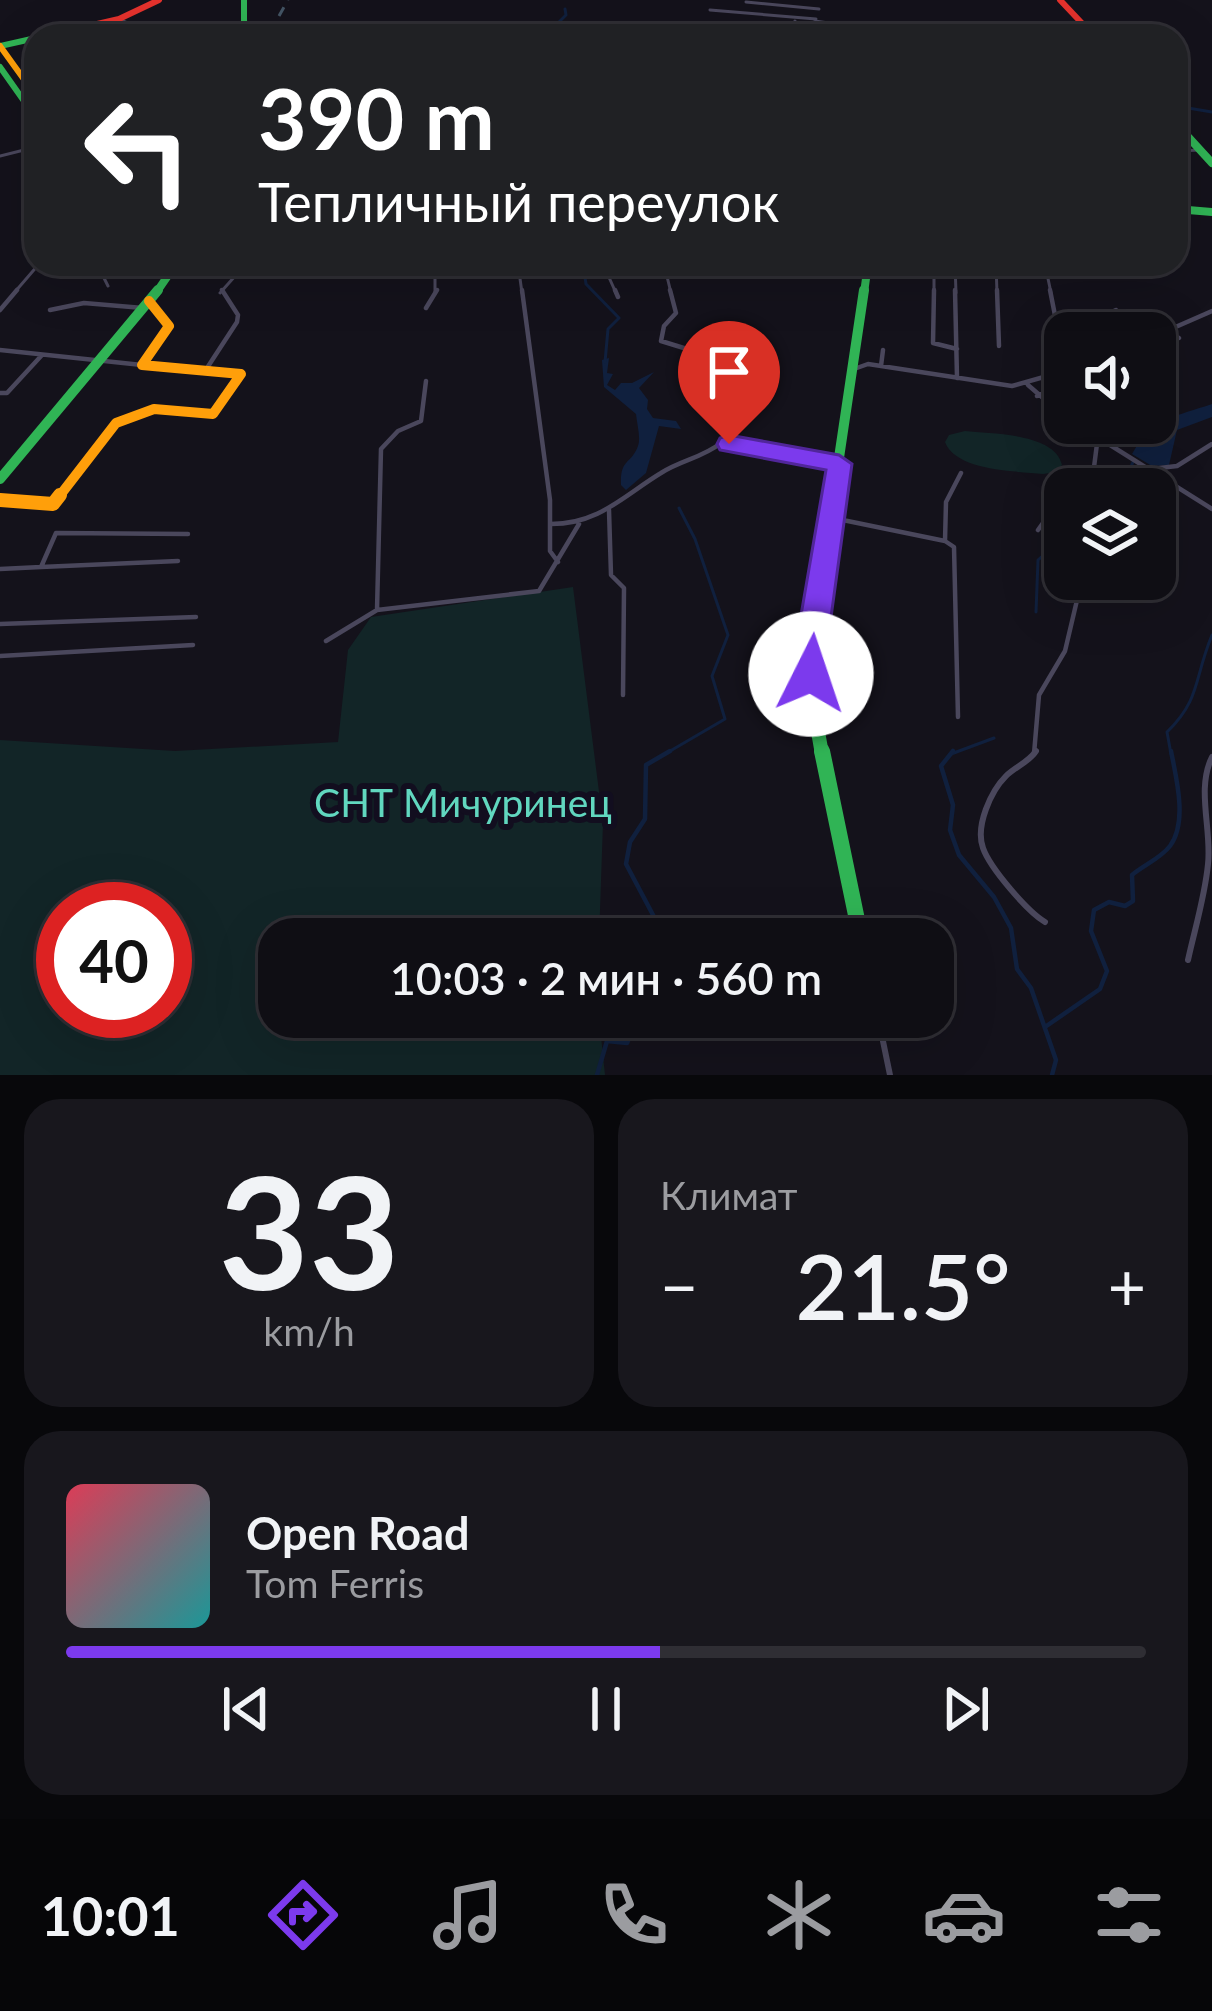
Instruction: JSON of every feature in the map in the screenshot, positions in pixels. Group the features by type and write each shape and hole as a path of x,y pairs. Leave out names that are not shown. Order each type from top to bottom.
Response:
{"street":[{"path":"97,24 159,0"},
{"path":"1060,0 1083,24"},
{"path":"815,20 821,1"},
{"path":"746,2 819,9"},
{"path":"710,10 840,24"},
{"path":"119,19 130,24"},
{"path":"790,24 815,20"},
{"path":"2,57 24,91"},
{"path":"1188,137 1212,163"},
{"path":"1188,150 1200,150"},
{"path":"0,310 29,276"},
{"path":"102,276 108,286"},
{"path":"0,478 167,276"},
{"path":"205,371 237,322 238,316 220,293 235,276"},
{"path":"426,308 439,289 432,276"},
{"path":"520,276 551,524 550,551 558,562"},
{"path":"608,276 618,297"},
{"path":"667,276 676,313 664,326 661,341 687,349"},
{"path":"857,918 811,699 810,650 866,276"},
{"path":"934,276 933,343 957,349"},
{"path":"955,276 957,378"},
{"path":"996,276 999,346"},
{"path":"1048,276 1054,312"},
{"path":"50,310 93,303 146,304 169,326 142,364"},
{"path":"1112,312 1116,310"},
{"path":"1176,327 1212,311"},
{"path":"0,350 241,374 213,414 154,410 116,423 53,504 0,500"},
{"path":"881,366 883,350"},
{"path":"0,393 7,394 42,355"},
{"path":"853,364 1028,385 1044,378"},
{"path":"377,610 380,454 398,431 421,421 425,381"},
{"path":"1028,385 1044,402"},
{"path":"1037,396 1044,393"},
{"path":"551,524 579,524 607,514 662,472 702,458 721,443 839,464"},
{"path":"1111,444 1148,468"},
{"path":"1159,468 1177,466 1212,444"},
{"path":"945,541 946,502 961,472"},
{"path":"1177,487 1212,509"},
{"path":"607,514 611,575 624,588 623,695"},
{"path":"830,518 945,541 954,547 958,717"},
{"path":"1038,530 1044,522"},
{"path":"326,641 377,610 539,591 579,524"},
{"path":"41,567 56,533 188,535"},
{"path":"0,569 178,561"},
{"path":"1045,922 1031,913 989,858 982,847 981,829 990,800 1006,776 1031,759 1038,747 1039,695 1065,651 1077,600"},
{"path":"0,624 196,617"},
{"path":"0,656 193,645"},
{"path":"1188,960 1210,860 1205,831 1207,767 1212,757"},
{"path":"882,1038 890,1075"}],"green space":[{"path":"965,431 1035,441 1057,454 1062,465 1044,468 1043,474 973,464 951,452 945,442 949,435"},
{"name":"СНТ Мичуринец","path":"573,587 603,823 600,918 258,918 258,1038 601,1038 605,1075 0,1075 0,740 175,751 338,742 348,650 371,617"}],"water":[{"path":"609,358 607,373 613,374 607,385 615,390 621,383 654,372 639,388 648,400 647,409 653,418 676,421 681,429 659,426 646,473 626,490 621,485 622,470 638,446 636,414 604,387 602,360"},
{"path":"1212,404 1212,417 1176,434 1177,416"},
{"path":"1139,444 1174,444 1169,465 1152,466 1132,454"}],"waterway":[{"path":"557,24 566,15 565,9"},
{"path":"1188,108 1212,112"},
{"path":"585,276 586,284 619,318 608,329 605,362"},
{"path":"1130,468 1133,462"},
{"path":"665,754 725,719 712,676 728,635 695,539 679,508"},
{"path":"1036,612 1038,560 1044,555"},
{"path":"1171,754 1167,732 1191,698 1212,635"},
{"path":"951,754 994,738"},
{"path":"655,918 626,864 630,842 645,819 646,765 670,751"},
{"path":"953,751 941,766 953,805 950,830 959,855 994,897 1011,928 1017,969 1031,988 1056,1060 1052,1075"},
{"path":"1045,1027 1100,989 1107,971 1091,931 1094,910 1109,902 1125,906 1133,901 1132,875 1162,854 1175,836 1179,799 1171,751"},
{"path":"597,1075 607,1041 627,1043 629,1038"}],"railway":[{"path":"279,16 288,0"}],"traffic: fast":[{"path":"244,0 246,24"},
{"path":"0,46 24,41"},
{"path":"0,67 24,101"},
{"path":"1188,137 1212,163"},
{"path":"1188,210 1212,212"},
{"path":"0,479 167,276"},
{"path":"857,918 811,699 810,650 866,276"}],"traffic: slow":[{"path":"0,46 24,79"},
{"path":"0,500 53,504 116,423 154,409 213,414 241,374 142,365 169,326 149,301"}],"traffic: jam":[{"path":"97,24 159,0"},
{"path":"1060,0 1083,24"}],"route":[{"path":"729,444 839,464 810,650 811,674"}]}
